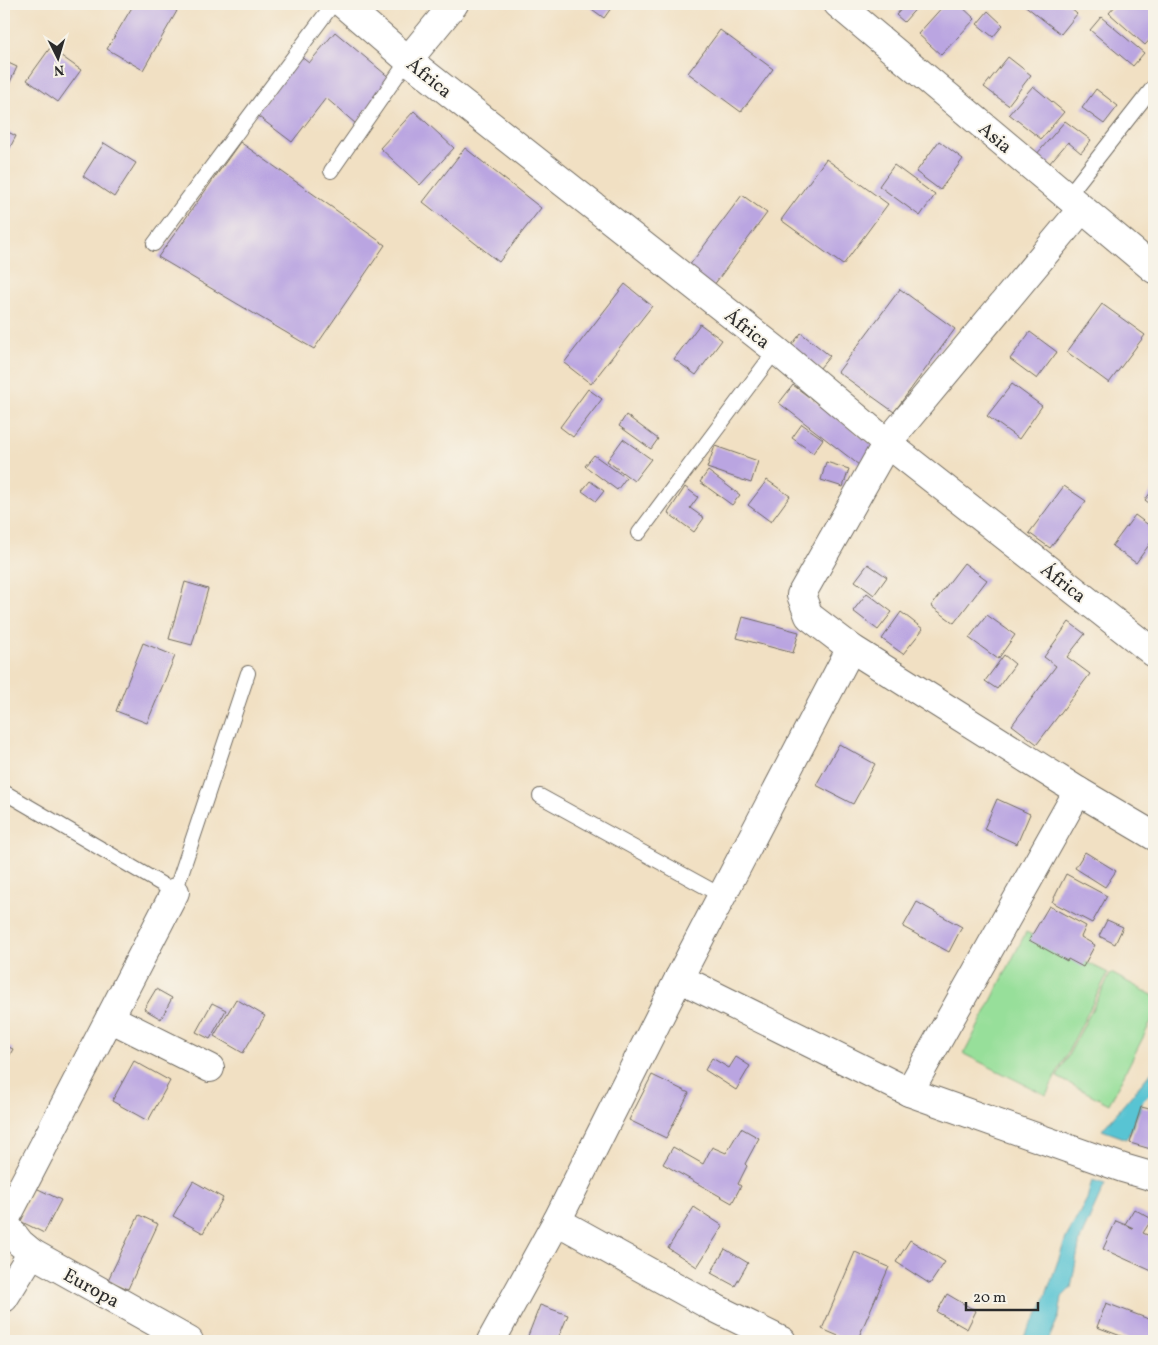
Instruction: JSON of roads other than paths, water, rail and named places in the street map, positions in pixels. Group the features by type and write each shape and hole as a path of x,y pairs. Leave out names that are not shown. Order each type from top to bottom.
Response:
{"street":[{"name":"África","path":"343,4 408,60 776,350 887,443 1154,652"},
{"path":"408,60 454,4"},
{"name":"Asia","path":"838,4 1154,269"},
{"path":"1074,203 887,443 801,595 809,616 851,648 1078,791 1154,836"},
{"path":"491,1341 557,1221 679,978 851,648"},
{"path":"909,1092 1078,791"},
{"path":"4,1222 175,892"},
{"path":"679,978 909,1092 1154,1177"},
{"path":"110,1018 210,1068"},
{"path":"557,1221 707,1304 782,1341"},
{"name":"Europa","path":"4,1222 20,1243 32,1253 189,1341"},
{"path":"4,1298 32,1253"}],"lane":[{"path":"154,244 333,4"},
{"path":"331,171 408,60"},
{"path":"1074,203 1154,86"},
{"path":"638,534 776,350"},
{"path":"4,792 175,892 248,673"},
{"path":"540,796 722,896"}],"water":[{"path":"1154,1069 1154,1090 1143,1101 1127,1139 1102,1130"},
{"path":"1092,1180 1105,1184 1080,1240 1071,1288 1062,1297 1059,1316 1048,1341 1021,1341 1041,1309 1066,1238 1087,1199"}]}
